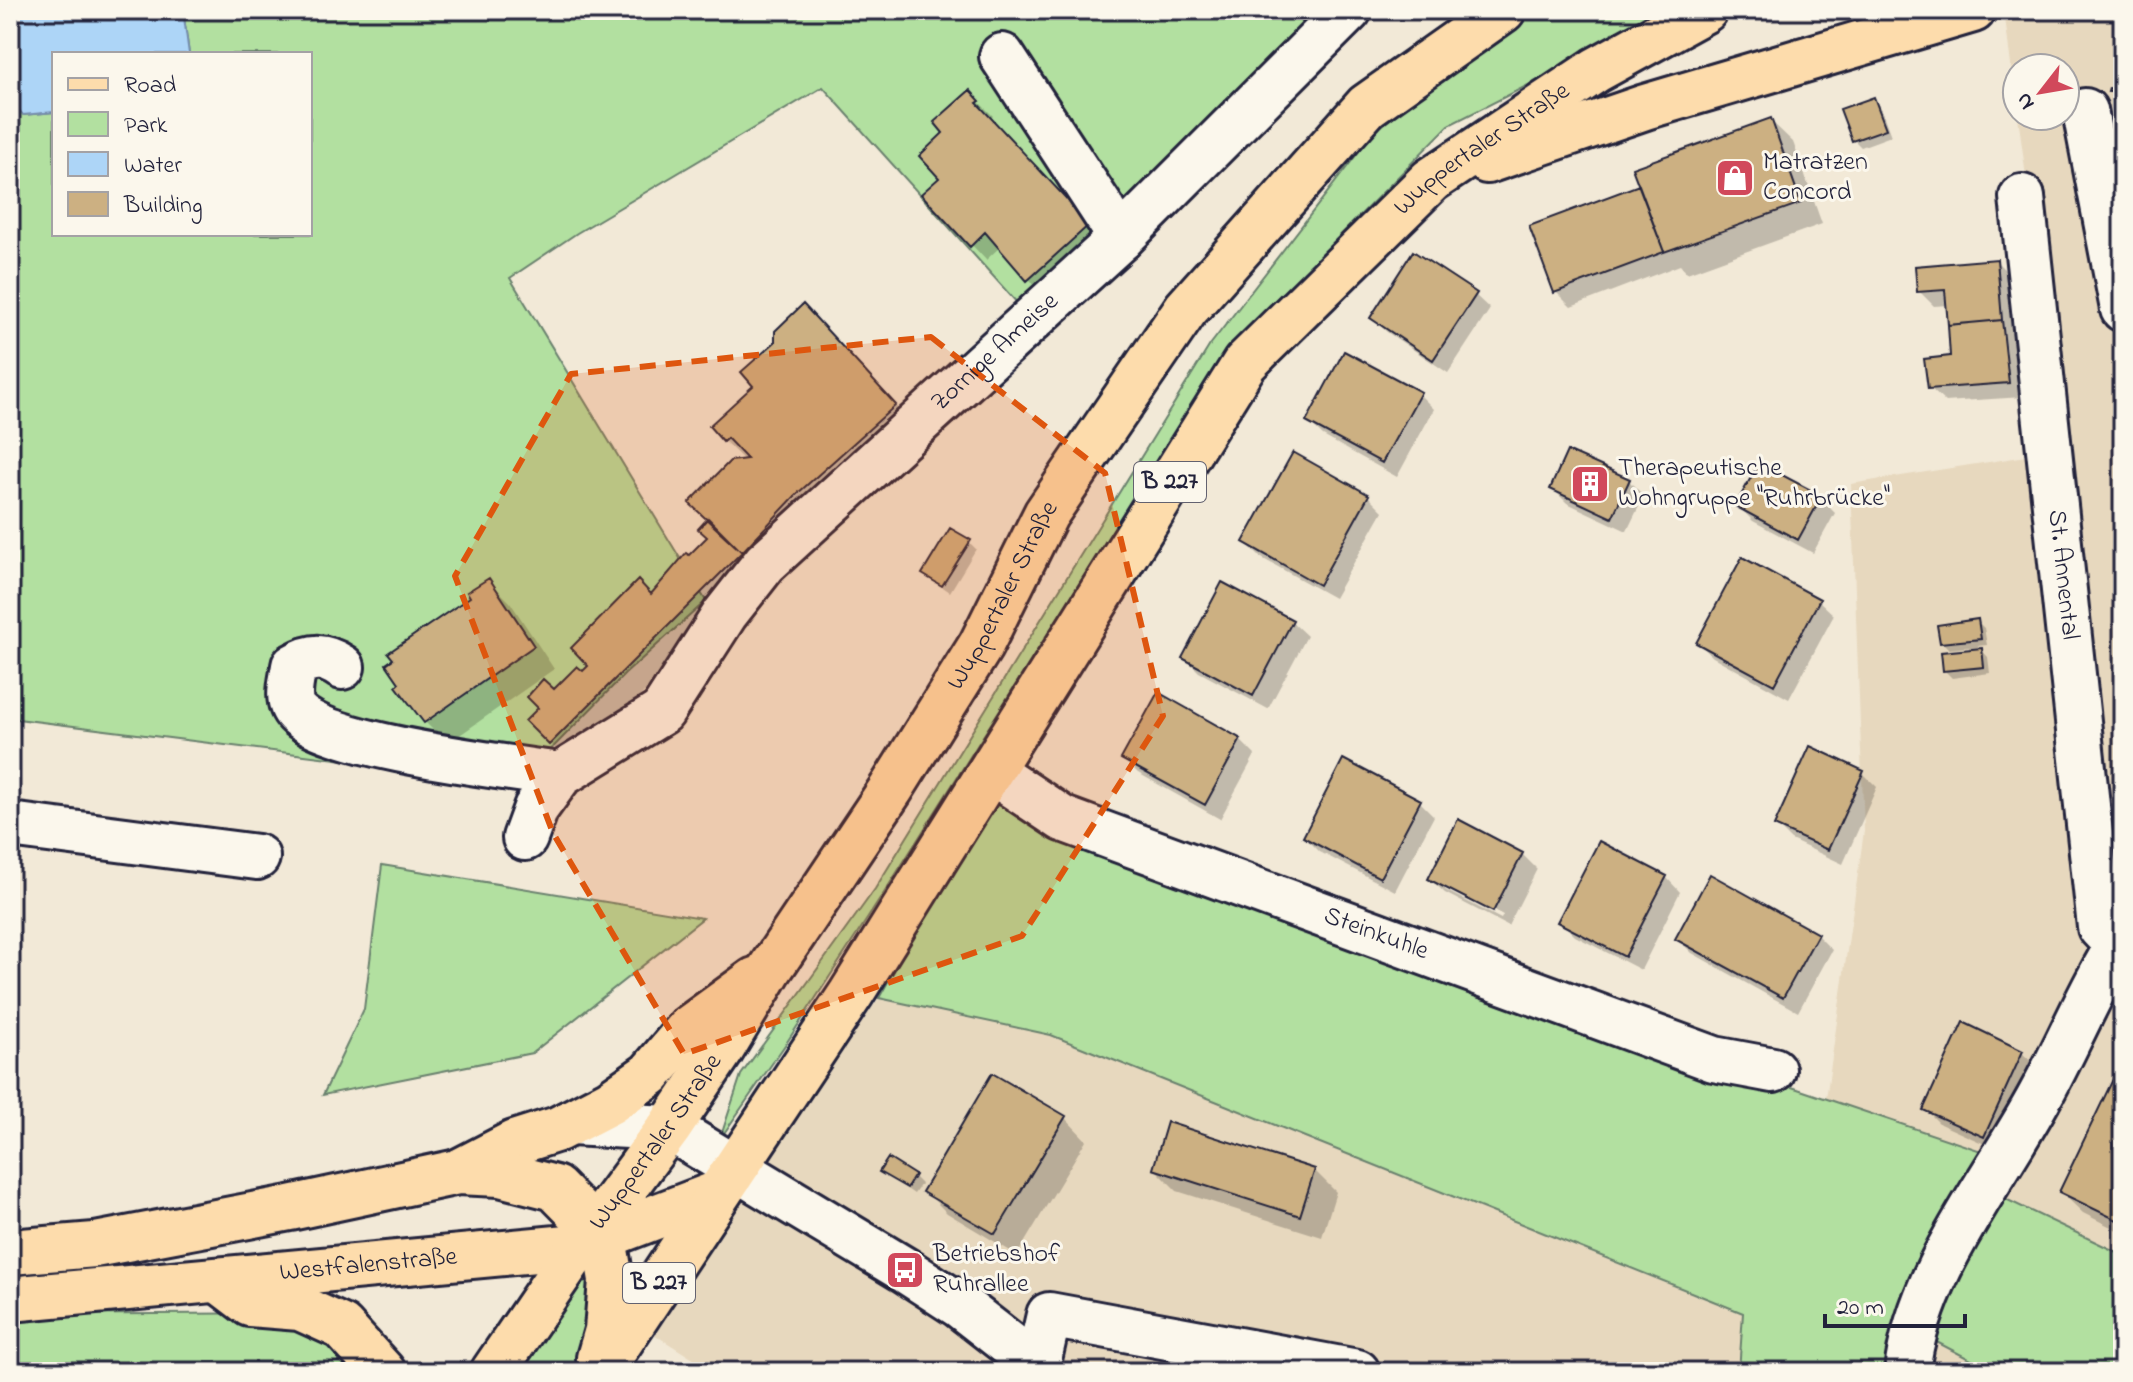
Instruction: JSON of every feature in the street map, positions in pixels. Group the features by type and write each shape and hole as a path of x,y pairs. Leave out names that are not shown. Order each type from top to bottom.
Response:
{"main road":[{"name":"Wuppertaler Straße","path":"493,1372 669,1128 770,969 891,789 981,645 1046,514 1186,309 1367,106 1503,10"},
{"name":"Wuppertaler Straße","path":"726,1181 851,994 1245,363 1431,180 1596,70 1705,10"},
{"path":"1431,180 1645,107 1973,10"},
{"path":"458,1172 514,1143 570,1123 610,1102 650,1074 689,1028 770,969"},
{"path":"10,1252 95,1245 458,1172 500,1174 555,1188 593,1237 611,1280 607,1330 597,1372"},
{"name":"Westfalenstraße","path":"10,1299 453,1256 511,1254 593,1237 726,1181"},
{"name":"B 227","path":"597,1372 726,1181"},
{"path":"219,1280 250,1304 300,1308 342,1327 383,1372"}],"street":[{"name":"Zornige Ameise","path":"560,775 662,712 725,614 765,563 1121,238 1349,10"},
{"path":"1002,56 1121,238"},
{"path":"2085,111 2123,309"},
{"name":"St. Annental","path":"1907,1372 1910,1344 1924,1301 1971,1210 2040,1096 2120,942 2100,927 2022,197"},
{"path":"342,667 326,656 308,658 294,666 290,703 296,713 332,732 385,746 560,775 536,808 525,838"},
{"name":"Steinkuhle","path":"991,771 1063,819 1714,1059 1773,1070"},
{"path":"10,825 257,857"},
{"path":"570,1123 669,1128 726,1181 959,1305 1036,1368 1049,1315 1357,1372"}],"highlighted area":[{"path":"931,337 1105,473 1163,716 1022,936 684,1054 553,833 455,576 571,374"}],"shaded area":[{"path":"2051,10 2123,10 2123,883 2119,885 2020,132 2081,132 2081,52 2009,52 2005,18"},
{"path":"2039,454 2123,964 2123,1255 1993,1193 1826,1099 1864,831 1851,484"},
{"path":"879,998 1051,1035 1743,1314 1739,1372 714,1372 644,1328"},
{"path":"1930,1339 1994,1372 1921,1372"}],"green space":[{"path":"183,10 1336,10 1256,72 1019,305 823,87 577,233 510,278 706,601 625,674 519,782 10,718 10,100 24,115 52,112 52,236 312,236 312,52 189,52"},
{"path":"1527,10 1677,10 1449,125 1227,350 884,893 720,1139 741,1075 875,889 1210,345 1374,132"},
{"path":"1000,781 1602,1023 2008,1160 1993,1193 2123,1255 2123,1372 1994,1372 1929,1338 1918,1372 1739,1372 1743,1313 1051,1035 879,998"},
{"path":"382,865 703,918 532,1053 323,1095 364,1009"},
{"path":"603,1269 589,1372 502,1372 568,1270"},
{"path":"301,1313 381,1372 10,1372 10,1315"}],"water":[{"path":"10,10 183,10 189,52 52,52 52,112 23,115 10,100"}],"building":[{"path":"2123,39 2123,143 2113,132 2117,92 2108,92 2109,88 2119,89"},
{"path":"970,90 980,101 977,103 1090,224 1027,281 985,232 970,247 921,194 939,178 919,156 943,133 934,122"},
{"path":"1874,97 1886,129 1852,141 1840,109"},
{"path":"1771,118 1801,203 1664,252 1632,168"},
{"path":"1639,185 1664,252 1554,293 1529,226"},
{"path":"1413,251 1477,293 1433,360 1370,318"},
{"path":"1997,259 2002,320 1948,325 1945,290 1917,292 1915,266"},
{"path":"803,304 896,405 797,494 742,552 689,503 730,461 747,459 727,438 723,442 709,426 753,386 741,372 775,342 775,331"},
{"path":"2002,320 2009,383 1928,389 1924,359 1950,356 1948,325"},
{"path":"1344,351 1421,392 1382,463 1306,422"},
{"name":"Therapeutische Wohngruppe \"Ruhrbrücke\"","path":"1567,451 1630,479 1612,518 1550,489"},
{"path":"1293,452 1369,495 1319,585 1243,542"},
{"path":"1759,463 1822,496 1798,540 1735,506"},
{"path":"708,518 742,552 549,745 525,721 538,708 527,697 543,679 554,689 577,666 583,671 588,666 571,648 638,580 651,594 686,553 689,555 707,537 698,529"},
{"path":"950,528 971,540 942,586 922,574"},
{"path":"1742,557 1820,599 1774,685 1696,643"},
{"path":"489,578 534,646 424,723 396,686 399,683 386,664 393,659 388,653 470,597 467,592"},
{"path":"1222,582 1293,620 1253,696 1182,658"},
{"path":"1978,619 1981,639 1940,643 1937,625"},
{"path":"1982,648 1984,667 1943,671 1941,652"},
{"path":"1158,692 1241,739 1205,805 1121,759"},
{"path":"1810,746 1864,771 1828,850 1774,826"},
{"path":"1343,759 1421,800 1380,878 1303,837"},
{"path":"1458,819 1523,853 1493,912 1428,879"},
{"path":"1599,841 1667,876 1625,957 1557,922"},
{"path":"1710,874 1818,934 1783,998 1675,939"},
{"path":"1963,1022 2023,1051 1984,1137 1923,1110"},
{"path":"992,1073 1066,1116 995,1234 922,1192"},
{"path":"2115,1075 2123,1079 2123,1223 2059,1192"},
{"path":"1167,1122 1315,1169 1300,1216 1153,1169"},
{"path":"888,1158 915,1175 907,1188 879,1172"}],"place":[{"name":"Matratzen Concord","path":"1735,178"},
{"name":"Therapeutische Wohngruppe \"Ruhrbrücke\"","path":"1590,484"},
{"name":"Betriebshof Ruhrallee","path":"905,1270"}]}
